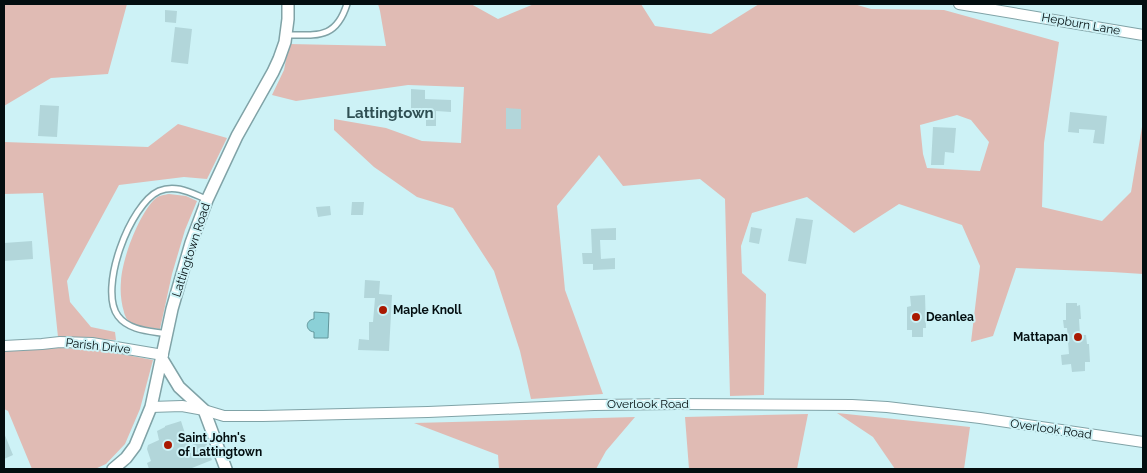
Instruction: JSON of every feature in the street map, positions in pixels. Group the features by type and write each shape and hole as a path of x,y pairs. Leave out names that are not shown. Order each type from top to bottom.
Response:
{"street":[{"name":"Lattingtown Road","path":"113,469 126,458 135,446 151,408 172,309 191,244 207,200 237,136 279,59 286,35 288,4"},
{"name":"Hepburn Lane","path":"959,4 1143,35"},
{"name":"Parish Drive","path":"4,346 60,342 92,343 162,357"},
{"path":"162,357 179,387 204,410 226,469"},
{"name":"Overlook Road","path":"151,408 182,406 224,416 262,416 594,405 852,406 980,418 1143,442"}],"lane":[{"path":"286,35 318,35 332,29 343,17 347,4"},
{"path":"168,334 130,326 117,315 113,306 112,283 118,256 123,240 134,218 153,195 167,189 181,189 207,200"}],"shaded area":[{"path":"4,4 127,4 108,74 51,78 4,106"},
{"path":"378,4 471,4 498,19 534,4 641,4 655,26 711,34 759,4 854,4 871,9 944,10 1059,42 1044,143 1042,207 1102,221 1131,192 1143,121 1143,274 1016,268 993,336 971,342 980,266 962,225 899,204 854,233 807,197 752,213 741,246 742,273 766,294 764,395 730,396 725,199 700,179 623,186 599,155 557,206 565,290 603,394 531,399 520,351 494,271 453,208 417,197 374,167 334,130 334,119 386,128 422,141 461,143 464,87 408,85 296,101 272,95 284,70 289,44 386,46","holes":["957,115 971,120 989,142 980,171 927,168 923,154 920,125"]},
{"path":"178,124 227,138 207,179 184,177 119,185 67,281 70,302 91,327 115,332 116,340 58,337 43,193 4,194 4,142 148,147"},
{"path":"169,194 186,196 197,201 185,230 172,274 160,329 137,326 129,322 122,304 121,285 124,261 137,226 149,206 158,197"},
{"path":"60,348 100,350 153,360 140,409 125,444 106,464 95,469 32,469 8,411 4,409 4,351"},
{"path":"837,413 970,427 964,469 895,469 873,437"},
{"path":"808,414 797,469 689,469 685,417"},
{"path":"635,417 606,451 596,469 499,469 498,455 414,423"}],"water":[{"path":"314,312 329,313 328,338 314,338 314,332 309,330 307,326 309,321 314,319"}],"building":[{"path":"165,10 177,11 176,23 165,22"},
{"path":"175,27 192,29 188,64 171,62"},
{"path":"411,89 425,90 425,99 451,100 451,112 436,111 436,126 426,126 426,111 411,111"},
{"path":"40,105 59,106 57,137 38,136"},
{"path":"506,108 521,109 521,129 506,129"},
{"path":"1070,112 1107,116 1104,144 1093,143 1095,130 1079,129 1079,133 1068,132"},
{"path":"933,127 956,128 954,153 945,152 944,165 931,165"},
{"path":"352,202 364,202 363,215 351,215"},
{"path":"330,206 331,215 318,217 316,207"},
{"path":"796,218 813,220 806,264 788,261"},
{"path":"751,227 762,229 759,244 749,242"},
{"path":"616,228 616,240 600,240 601,259 615,258 615,269 593,270 593,264 583,264 582,253 592,253 591,229"},
{"path":"32,241 33,259 4,261 4,243"},
{"name":"Maple Knoll","path":"365,280 380,281 379,294 392,295 389,351 358,350 359,339 369,340 369,322 373,322 375,298 364,298"},
{"name":"Deanlea","path":"925,295 926,328 923,328 923,337 912,337 912,330 907,330 907,307 911,306 910,296"},
{"name":"Mattapan","path":"1066,303 1077,303 1077,306 1080,305 1080,335 1086,335 1087,344 1089,344 1090,362 1085,362 1085,371 1072,372 1071,364 1062,365 1061,355 1069,354 1067,328 1064,328 1063,320 1066,320"},
{"name":"Saint John's of Lattingtown","path":"181,421 189,446 206,442 212,460 192,469 149,469 147,463 151,461 147,449 148,445 159,440 157,431 165,426"},
{"path":"4,433 13,455 4,459"}],"place":[{"name":"Maple Knoll","path":"383,310"},
{"name":"Deanlea","path":"916,317"},
{"name":"Mattapan","path":"1078,337"},
{"name":"Saint John's of Lattingtown","path":"168,445"}],"district":[{"name":"Lattingtown","path":"390,113"}]}
